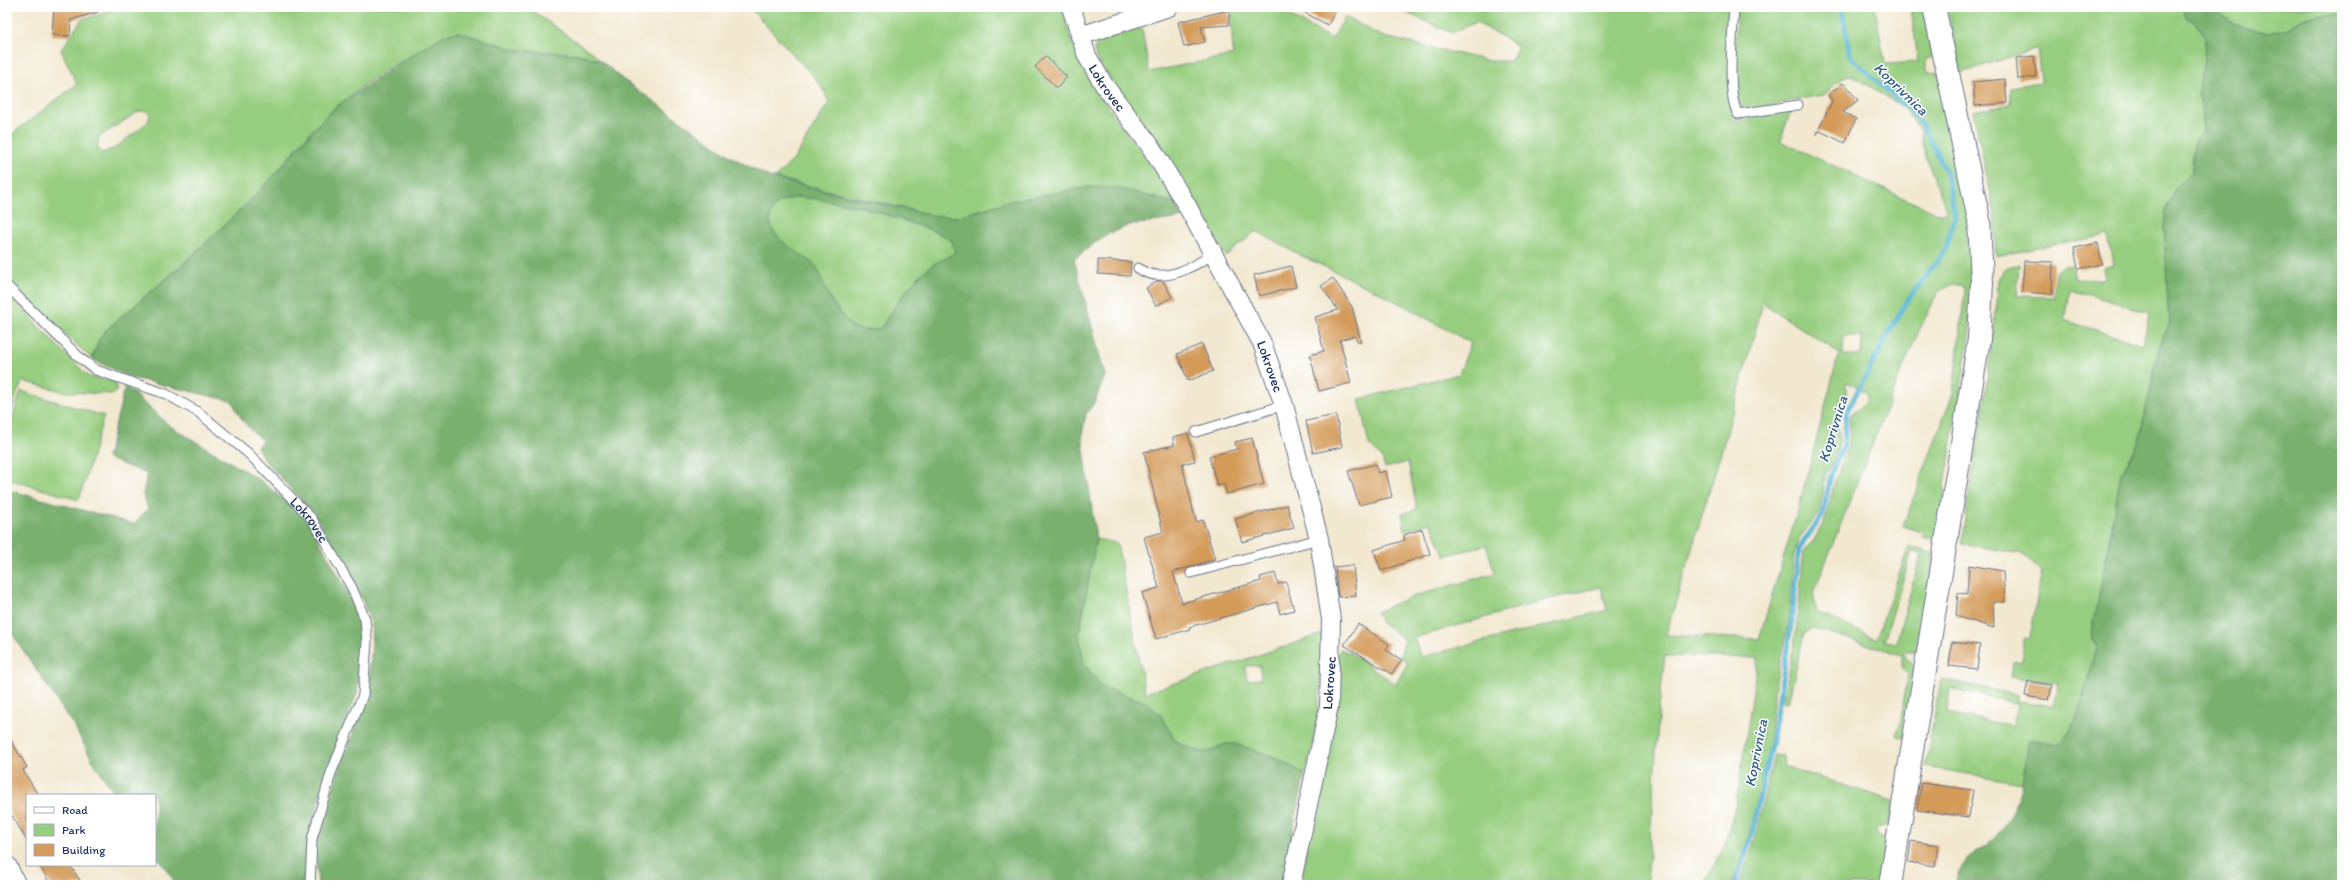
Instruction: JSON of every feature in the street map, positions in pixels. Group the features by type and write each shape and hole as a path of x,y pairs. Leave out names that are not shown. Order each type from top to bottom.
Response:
{"street":[{"name":"Lokrovec","path":"1071,7 1087,56 1104,85 1149,144 1214,254 1262,343 1284,405 1319,539 1331,620 1329,706 1291,885"},
{"path":"1080,36 1169,7"},
{"path":"1890,885 1979,338 1982,282 1979,220 1934,7"},
{"path":"7,865 17,885"}],"lane":[{"path":"1734,7 1732,98 1738,114 1798,105"},
{"path":"1138,268 1146,273 1158,276 1174,274 1214,254"},
{"name":"Lokrovec","path":"7,286 80,358 96,370 166,394 198,412 248,452 312,519 352,588 365,619 367,642 363,694 331,773 312,839 310,885"},
{"path":"1196,432 1284,405"},
{"path":"1191,573 1319,539"}],"green space":[{"path":"111,7 527,7 594,54 600,60 578,54 517,50 458,32 423,49 389,69 356,91 326,116 260,191 223,227 107,329 99,340 92,359 7,279 7,138 77,84 61,50 82,19 111,11","holes":["139,111 147,111 150,115 148,122 115,148 102,153 97,147 99,137"]},
{"path":"749,7 1062,7 1069,33 1091,80 1120,124 1168,186 1175,203 1118,188 1089,187 1010,201 957,217 937,216 775,178 794,159 829,102 824,91 815,78"},
{"path":"1231,7 1274,7 1332,39 1345,17 1384,37 1489,61 1511,61 1518,46 1476,22 1452,33 1393,7 1731,7 1729,95 1733,120 1739,121 1786,109 1791,111 1780,141 1934,212 1947,214 1927,160 1921,140 1921,132 1903,107 1852,75 1845,76 1824,95 1793,100 1758,110 1742,109 1738,101 1736,90 1735,45 1737,7 1875,7 1885,64 1918,62 1911,7 1923,7 1932,57 1926,59 1926,72 1938,73 1941,82 1955,166 1958,161 1961,173 1972,249 1969,337 1936,540 1923,537 1924,533 1903,526 1953,393 1965,289 1963,286 1953,284 1938,292 1918,333 1901,372 1813,594 1817,612 1876,639 1909,546 1934,554 1918,651 1904,651 1906,658 1916,667 1904,738 1896,735 1900,725 1908,674 1902,668 1902,655 1813,628 1804,634 1788,703 1782,702 1795,642 1804,551 1814,540 1825,520 1836,478 1849,443 1850,415 1862,406 1867,396 1867,392 1846,382 1846,400 1838,408 1837,422 1840,439 1835,458 1826,473 1819,513 1799,538 1794,553 1789,620 1775,686 1768,752 1748,840 1732,885 1704,885 1724,847 1736,803 1758,658 1665,656 1659,708 1647,885 1300,885 1340,649 1350,653 1396,684 1408,662 1400,656 1405,640 1381,623 1376,612 1411,597 1495,573 1486,545 1445,556 1431,523 1405,530 1402,514 1417,509 1408,462 1385,468 1382,458 1369,445 1359,399 1459,374 1471,343 1386,296 1298,254 1256,231 1226,256 1199,209 1096,58 1094,49 1100,40 1142,28 1149,72 1233,55","holes":["1763,303 1839,353 1799,506 1759,639 1666,635 1726,436","1844,336 1862,336 1861,355 1843,355","1912,551 1921,555 1896,643 1884,641","1601,587 1607,610 1421,657 1414,638 1546,600"]},
{"path":"1947,7 2182,7 2187,18 2197,24 2205,36 2204,61 2198,94 2203,113 2203,131 2194,141 2192,172 2177,186 2167,205 2164,226 2169,324 2159,349 2139,441 2121,475 2092,635 2097,648 2075,723 2060,744 2026,759 2022,783 1925,767 1941,679 2017,695 2017,701 2054,706 2059,683 2011,677 2013,662 2022,661 2024,639 2030,638 2042,571 2023,554 1961,544 1985,396 1997,304 1998,279 2005,269 2019,264 2017,296 2054,297 2055,272 2064,266 2072,266 2075,279 2105,279 2103,268 2113,265 2108,235 1996,256 1994,209 1973,111 2011,105 2011,87 2041,82 2037,48 1961,73","holes":["2070,289 2149,313 2143,345 2064,320","1950,688 2018,704 2013,726 1947,713"]},
{"path":"2182,7 2211,7 2236,24 2246,28 2266,32 2286,29 2299,21 2315,16 2342,15 2342,885 1955,885 1961,867 1970,856 1995,837 2011,816 2020,791 2029,739 2060,744 2075,723 2097,648 2092,635 2121,474 2139,441 2159,349 2169,324 2164,226 2167,205 2177,186 2192,172 2194,141 2203,131 2203,113 2198,94 2204,61 2205,36 2197,24 2187,18"},
{"path":"2211,7 2256,7 2258,11 2266,7 2342,7 2342,15 2315,16 2299,21 2286,29 2266,32 2246,28 2236,24"},
{"path":"458,32 517,50 578,54 600,60 621,78 733,158 769,177 846,196 937,216 957,217 1010,201 1089,187 1118,188 1175,203 1182,218 1130,225 1104,236 1074,259 1105,376 1094,403 1086,414 1082,435 1096,539 1079,634 1084,664 1101,686 1145,702 1160,714 1175,740 1185,746 1202,752 1210,752 1225,744 1235,744 1272,756 1305,774 1281,885 318,885 315,843 338,772 368,694 372,645 371,622 357,586 314,513 265,461 257,447 263,440 244,423 232,401 129,377 92,359 99,340 107,329 186,262 260,191 325,117 344,101 421,49 447,34","holes":["798,197 813,198 869,209 932,230 952,241 955,252 931,266 916,279 903,295 880,329 857,329 846,320 833,302 826,290 817,268 811,262 786,245 773,231 770,222 771,213 778,203"]},
{"path":"798,197 827,200 883,213 942,235 952,241 955,252 931,266 916,279 903,295 880,329 857,329 846,320 833,302 823,284 817,268 811,262 786,245 773,230 770,222 771,213 775,206 778,203"},
{"path":"8,295 27,311 38,326 89,377 115,382 117,389 114,394 65,392 23,381 17,393 7,426"},
{"path":"125,386 170,426 260,480 306,518 348,592 359,623 362,646 357,693 329,767 308,837 303,885 177,885 156,854 156,794 115,794 95,765 74,726 7,626 8,490 134,524 148,509 143,494 147,474 107,458"},
{"path":"21,391 104,416 79,500 7,479 7,436"},
{"path":"1096,539 1117,543 1145,693 1322,634 1320,687 1316,722 1310,757 1305,774 1272,756 1235,744 1216,747 1210,752 1202,752 1185,746 1175,740 1145,702 1101,686 1084,664 1079,634","holes":["1245,666 1260,666 1261,679 1247,680"]},
{"path":"1774,754 1783,756 1784,766 1893,801 1889,825 1876,828 1876,834 1886,840 1879,885 1739,885 1754,842"}],"building":[{"path":"1294,7 1338,7 1328,25"},
{"path":"54,8 98,12 71,20 70,36 52,35"},
{"path":"1229,10 1229,25 1201,27 1205,42 1184,47 1178,22"},
{"path":"1045,56 1067,77 1057,88 1035,67"},
{"path":"2034,56 2036,77 2018,79 2016,58"},
{"path":"2005,79 2007,103 1975,106 1973,82"},
{"path":"1843,83 1858,100 1843,112 1856,119 1845,143 1820,131 1816,135 1832,101 1828,95"},
{"path":"2098,243 2102,264 2078,269 2074,248"},
{"path":"1098,260 1131,262 1130,276 1098,274"},
{"path":"2024,261 2053,262 2052,294 2022,292"},
{"path":"1291,266 1296,287 1259,296 1254,275"},
{"path":"1333,278 1352,307 1361,342 1359,343 1354,336 1340,340 1351,383 1319,391 1310,355 1324,351 1315,317 1338,310 1321,286"},
{"path":"1158,281 1163,281 1172,297 1156,306 1146,288"},
{"path":"1202,344 1213,371 1188,381 1177,354"},
{"path":"1336,415 1342,447 1313,453 1306,421"},
{"path":"1188,433 1195,461 1182,464 1196,522 1203,520 1215,559 1173,572 1182,603 1261,581 1260,577 1275,573 1278,584 1286,582 1294,610 1280,614 1277,602 1189,627 1190,629 1156,639 1142,593 1159,588 1144,537 1163,532 1144,452 1174,445 1173,437"},
{"path":"1252,438 1264,484 1227,494 1224,484 1217,486 1209,456 1237,449 1235,442"},
{"path":"1376,464 1378,473 1386,471 1392,497 1359,505 1348,471"},
{"path":"1287,505 1294,528 1242,542 1235,519"},
{"path":"1422,529 1430,554 1381,571 1374,550 1405,540 1404,535"},
{"path":"1353,565 1356,596 1338,597 1335,567"},
{"path":"1969,565 2003,571 2005,602 1993,602 1994,628 1956,616 1958,593 1967,594"},
{"path":"1358,624 1389,644 1386,650 1402,660 1392,674 1344,645"},
{"path":"1952,642 1980,645 1977,669 1949,666"},
{"path":"2028,681 2052,685 2049,700 2025,696"},
{"path":"7,734 27,767 23,770 37,794 26,794 26,839 7,807"},
{"path":"1921,783 1973,790 1969,817 1917,810"},
{"path":"1911,841 1938,845 1935,866 1908,862"},
{"path":"40,866 71,866 83,885 51,885"}],"waterway":[{"name":"Koprivnica","path":"1735,885 1752,833 1772,740 1792,620 1799,548 1822,516 1832,471 1844,445 1846,414 1904,305 1945,251 1955,215 1946,172 1929,137 1914,114 1850,57 1842,7"}]}
